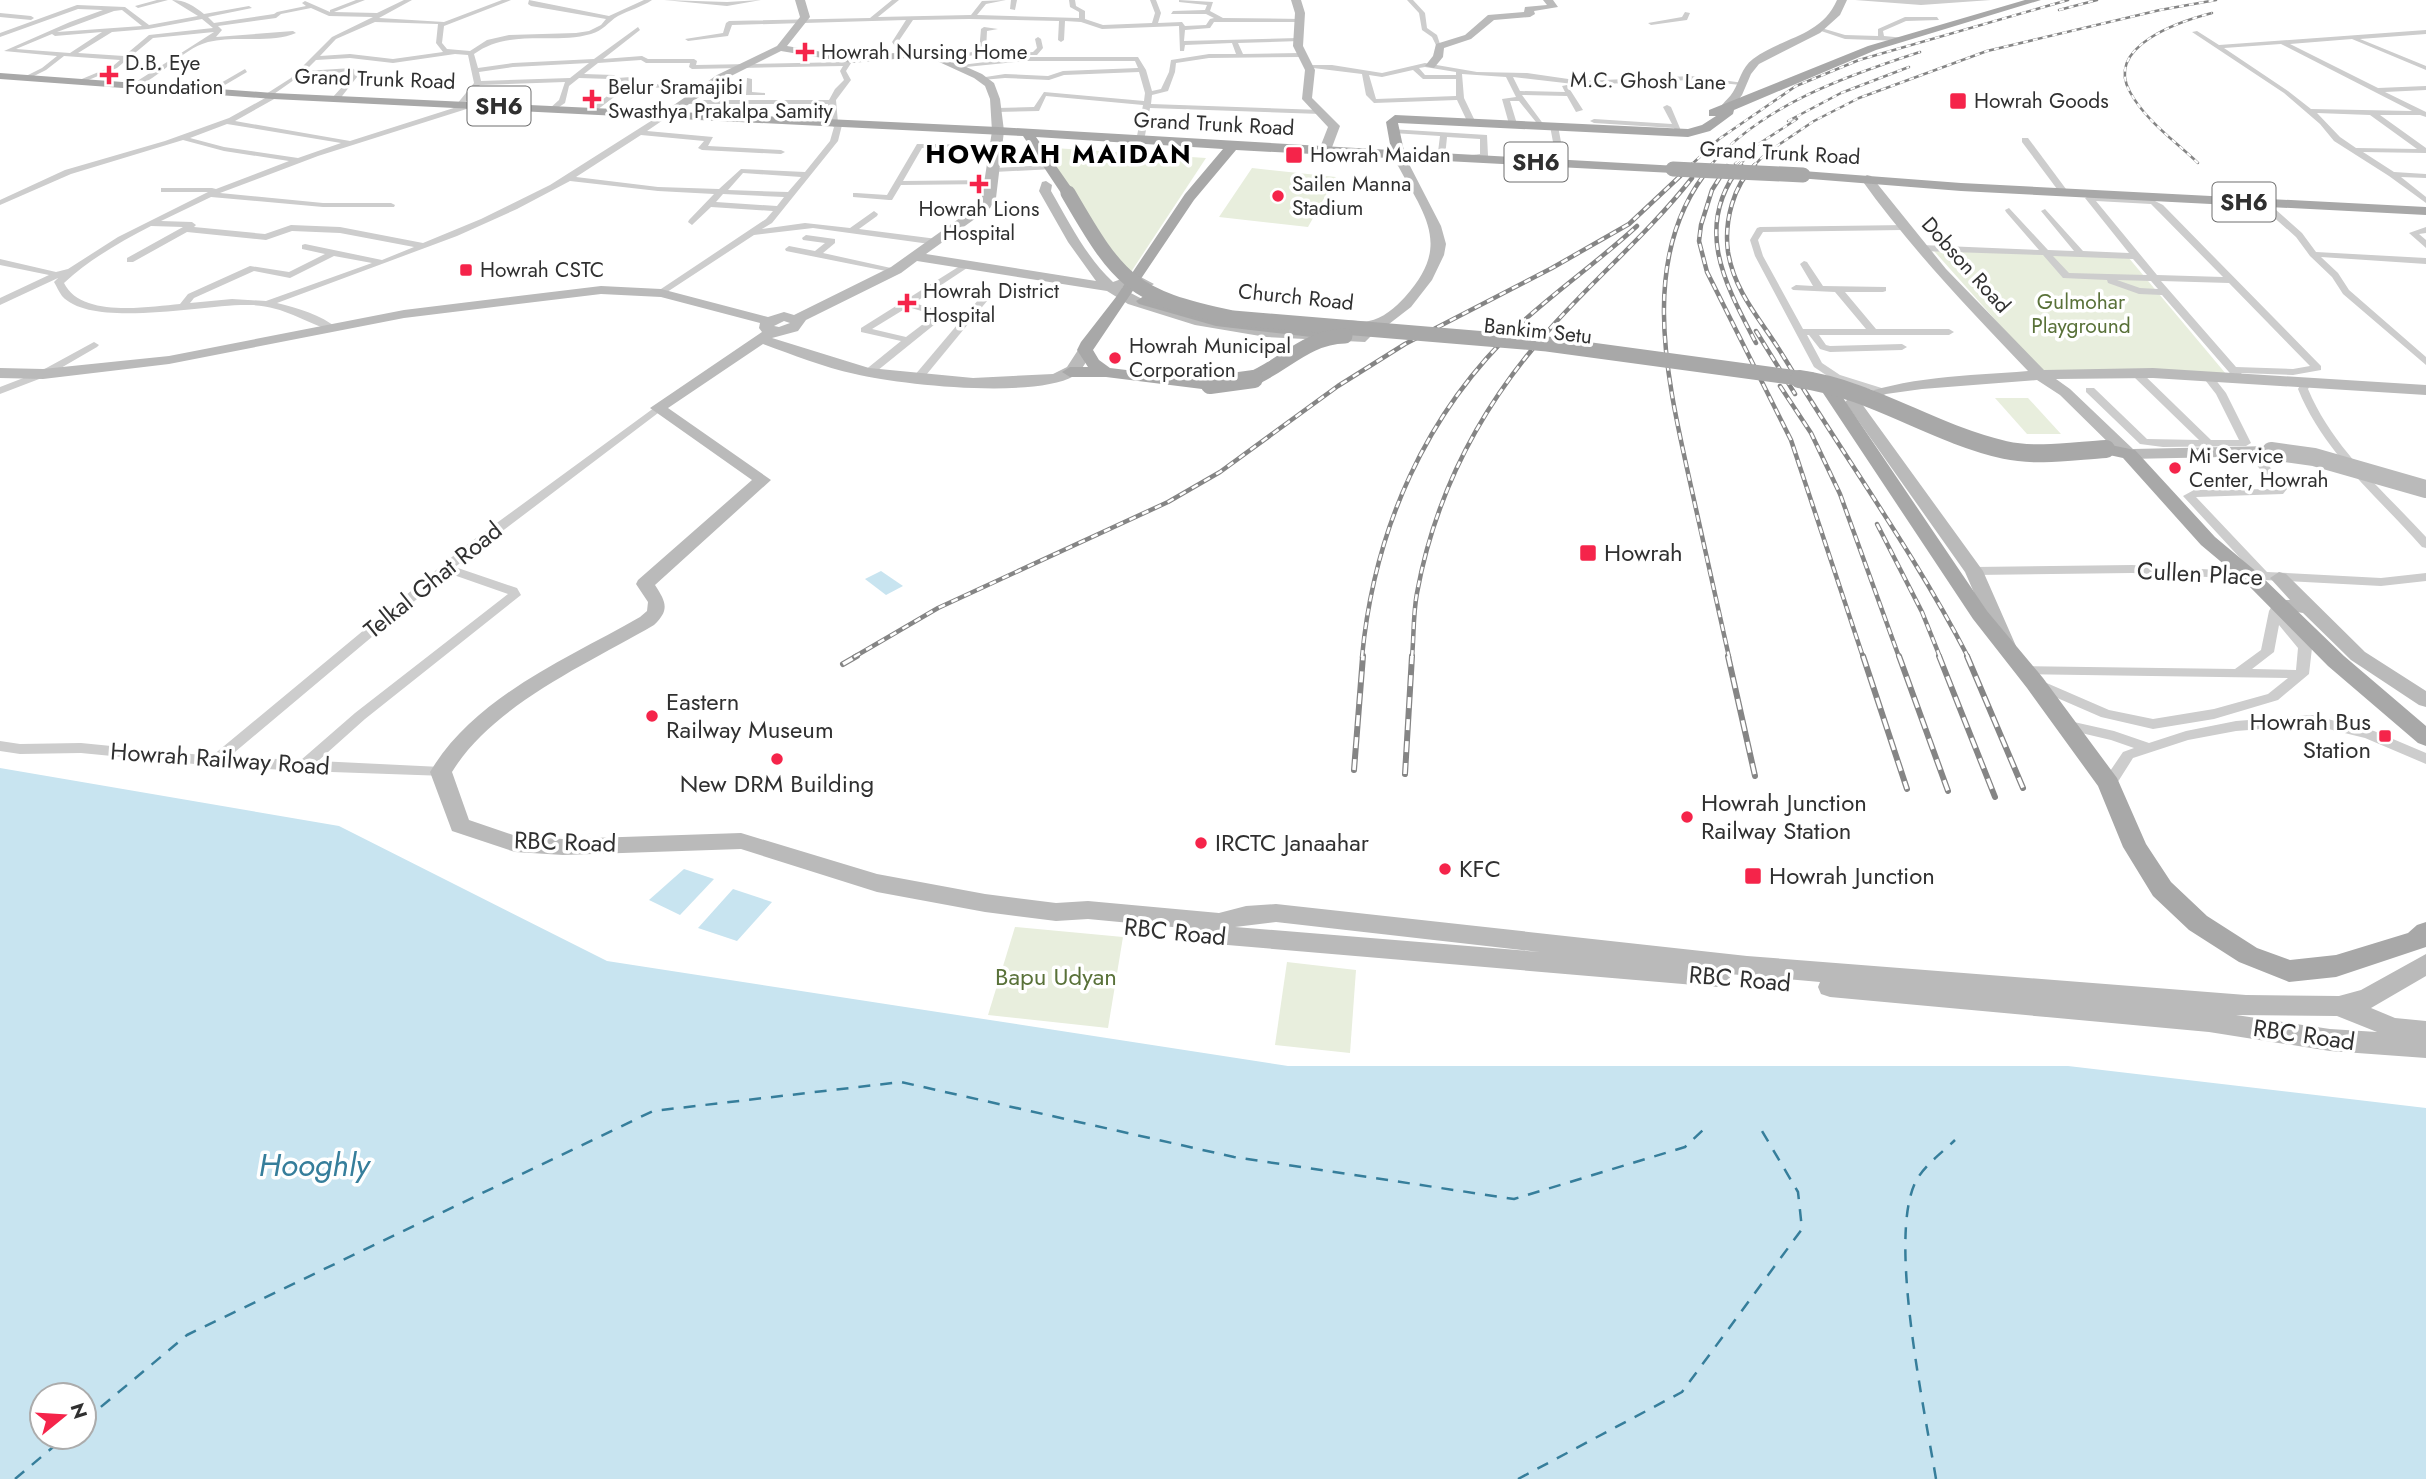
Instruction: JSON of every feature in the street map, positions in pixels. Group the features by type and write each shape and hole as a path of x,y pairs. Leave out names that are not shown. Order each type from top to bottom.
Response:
{"main road":[{"path":"665,116 738,68 780,48 804,18 800,0"},
{"path":"1296,0 1300,20 1298,40 1301,55 1308,67 1307,99 1334,125 1325,150"},
{"path":"1430,66 1438,57 1439,46 1453,44 1477,33 1491,17 1530,14 1528,9 1553,7 1548,0"},
{"path":"1727,107 1737,96 1747,69 1758,60 1804,39 1818,29 1831,19 1842,0"},
{"path":"1727,107 1745,102 1871,48 2036,0"},
{"path":"441,772 446,760 472,729 525,693 647,621 656,613 657,602 645,584 763,480 668,401 784,316 797,319 918,257 986,205 990,198 998,131 990,85 982,78 940,59 916,54 850,62 780,48"},
{"name":"Grand Trunk Road","path":"0,76 271,95 998,131 1325,150 1399,157 1803,175 1961,187 2426,211"},
{"path":"1399,157 1392,122 1402,118 1678,129 1706,128 1729,111 1727,107"},
{"name":"Bankim Setu","path":"1023,133 1039,150 1043,168 1056,191 1093,235 1119,272 1149,292 1199,311 1233,318 1547,344 1824,382 1850,389 2005,450 2117,454"},
{"name":"Bankim Setu","path":"1023,133 1106,274 1144,300 1174,312 1244,327 1572,355 1831,393 1993,456 2021,461 2056,463 2117,454"},
{"path":"1039,150 1083,137"},
{"path":"1070,372 1086,350 1117,291 1135,278 1212,167 1234,145"},
{"name":"Church Road","path":"1135,278 1196,304 1241,316 1373,326 1396,313 1418,290 1434,266 1439,242 1399,157"},
{"name":"Dobson Road","path":"1867,179 1921,248 2040,375 2065,391 2117,454"},
{"path":"1056,191 1045,191 1093,266 1117,291"},
{"path":"918,257 1117,291 1160,310 1198,321 1276,334 1360,340 1373,326"},
{"path":"0,373 43,374 169,360 404,314 584,291 661,293 768,330 868,373 958,382 1031,381 1060,377 1070,372 1106,372 1210,385 1253,379 1300,347 1338,335"},
{"path":"1086,350 1093,363 1106,372"},
{"path":"2023,669 1974,570 1917,496 1853,402 1883,390 2040,375 2236,374 2426,390"},
{"path":"1831,393 1980,614 2109,784 2135,847 2162,889 2198,923 2248,955 2288,971 2336,966 2424,947"},
{"path":"2117,454 2314,457 2426,489"},
{"path":"2117,454 2208,541 2309,608 2358,656 2426,700"},
{"path":"2265,577 2277,608 2426,738"},
{"path":"2277,608 2309,608"},
{"path":"2336,661 2426,717"},
{"name":"RBC Road","path":"441,772 460,825 514,844 563,847 741,841 877,883 985,903 1056,912 1088,910 1219,922 1246,915 1276,913 1721,964 2246,1005 2339,1006 2393,1028 2426,1032"},
{"name":"RBC Road","path":"1056,912 1072,921 1238,938 2209,1021 2330,1040 2426,1047"},
{"path":"2339,1006 2367,999 2424,947"}],"street":[{"path":"89,0 117,1 148,27"},
{"path":"138,6 165,0"},
{"path":"175,0 195,9 216,28"},
{"path":"301,0 327,13 439,22 441,25"},
{"path":"327,13 362,0"},
{"path":"0,203 68,172 227,122 271,95 300,73 334,38 409,0"},
{"path":"441,25 508,0"},
{"path":"532,0 531,4 617,25"},
{"path":"316,58 350,56 393,61 471,52 495,39 528,35 585,36 649,0"},
{"path":"660,0 727,4 758,0"},
{"path":"872,19 895,0"},
{"path":"973,17 984,2 1003,0"},
{"path":"1013,9 1014,0"},
{"path":"1072,0 1073,7 1082,11 1082,20"},
{"path":"1153,0 1157,13 1156,24 1163,33"},
{"path":"1182,0 1211,3 1207,12"},
{"path":"1410,0 1422,13 1424,29 1435,36 1439,46"},
{"path":"1858,0 1988,0"},
{"path":"1906,1 1951,26"},
{"path":"195,9 213,6"},
{"path":"79,82 115,67 150,36 216,28 313,6"},
{"path":"0,35 77,7 123,8"},
{"path":"16,30 43,34 148,27 249,8"},
{"path":"0,58 7,51 43,34 113,9"},
{"path":"1173,13 1207,12 1222,20"},
{"path":"1651,23 1685,19 1686,13"},
{"path":"0,15 31,18"},
{"path":"688,39 726,35 729,23 834,15"},
{"path":"804,18 973,17 1095,24"},
{"path":"904,55 895,41 911,18"},
{"path":"1881,37 1880,30 1905,19 1937,19"},
{"path":"44,20 120,24 71,55"},
{"path":"1009,26 1082,20 1102,27 1182,24 1178,32 1183,50 1179,51 1186,60"},
{"path":"1178,32 1208,27 1212,20 1300,20"},
{"path":"1061,40 1062,22"},
{"path":"441,25 439,43 445,51 452,53"},
{"path":"553,109 562,101 566,85 638,29 627,27"},
{"path":"134,86 161,72 190,48 209,39 216,28"},
{"path":"982,54 984,29 995,29"},
{"path":"1818,29 1845,37 1903,39"},
{"path":"2195,32 2309,111 2353,150 2392,174 2426,201"},
{"path":"2217,47 2426,32"},
{"path":"144,43 293,33"},
{"path":"217,46 224,38"},
{"path":"2351,38 2426,68"},
{"path":"940,59 982,54 1035,54 1040,48 1038,39"},
{"path":"1256,40 1258,55"},
{"path":"1181,43 1298,40"},
{"path":"1234,41 1240,55"},
{"path":"2281,42 2425,114"},
{"path":"7,51 128,58"},
{"path":"0,302 58,275 149,223 216,190 468,104 478,83 471,52"},
{"path":"26,78 44,69 62,55"},
{"path":"1149,93 1164,90 1172,72 1173,61 1240,55 1301,55"},
{"path":"1061,74 1065,58"},
{"path":"956,66 1065,58 1138,58 1149,93 1140,141"},
{"path":"475,71 513,65 596,61 685,59 694,61 692,67 738,68 850,62"},
{"path":"593,111 634,76 629,75 629,70 601,72 607,61"},
{"path":"685,102 832,97 848,80 843,71 850,62"},
{"name":"M.C. Ghosh Lane","path":"1365,72 1382,75 1430,66 1460,75 1547,77 1563,82 1691,78 1741,83"},
{"path":"1308,67 1365,72 1374,101 1460,98"},
{"path":"1414,67 1423,77 1460,75 1460,98 1484,136"},
{"path":"211,91 245,71"},
{"path":"300,73 352,71 354,77 336,98"},
{"path":"982,78 1172,72"},
{"path":"1509,75 1540,125"},
{"path":"478,83 614,77 613,81 701,90"},
{"path":"749,79 748,94 832,97"},
{"path":"1563,82 1567,94 1578,110"},
{"path":"2378,90 2426,88"},
{"path":"1417,89 1423,99"},
{"path":"996,110 1036,109 1045,94 1148,105 1321,112"},
{"path":"1513,124 1506,99 1567,94"},
{"path":"661,293 769,220 834,141 837,125 832,97"},
{"path":"1260,109 1262,118"},
{"path":"1627,114 1669,111 1678,129"},
{"path":"2309,111 2425,114"},
{"path":"2372,113 2423,153"},
{"path":"268,304 423,246 516,206 568,178 665,116"},
{"path":"1594,121 1678,129"},
{"path":"227,122 350,143"},
{"path":"1554,126 1557,142"},
{"path":"856,195 889,198 933,129"},
{"path":"1392,131 1484,137 1485,156 1422,156"},
{"path":"640,133 710,139 702,148 780,152"},
{"path":"1442,155 1444,134"},
{"path":"183,138 224,149 300,160"},
{"path":"2025,140 2063,191"},
{"path":"920,146 996,147"},
{"path":"692,222 762,149"},
{"path":"2353,150 2423,153"},
{"path":"898,183 993,176 1043,168"},
{"path":"741,171 807,175"},
{"path":"2392,174 2426,176"},
{"path":"568,178 659,189 790,195"},
{"path":"164,190 216,190"},
{"path":"207,195 323,205 391,205"},
{"path":"2089,198 2153,202 2317,368 2293,372 2236,374 2154,279 2089,198"},
{"path":"2263,203 2298,235 2335,275 2346,292 2426,362"},
{"path":"711,204 778,209"},
{"path":"2009,210 2066,276 2230,280"},
{"path":"2045,211 2080,253"},
{"path":"852,230 874,214"},
{"path":"130,260 192,225 149,223"},
{"path":"752,232 775,233 804,225 937,242"},
{"path":"1883,390 1836,377 1818,365 1759,256 1754,240 1760,230 1903,227"},
{"path":"186,229 266,237 291,228 340,230 423,246"},
{"path":"2426,230 2413,233 2426,245"},
{"path":"806,238 832,241 817,254"},
{"path":"305,247 382,262"},
{"path":"789,248 896,270"},
{"path":"1921,248 2134,256"},
{"path":"184,305 191,296 253,268 290,275 333,253"},
{"path":"2313,254 2426,261"},
{"path":"0,262 58,275"},
{"path":"79,264 59,282 67,296 88,306 141,312 184,305 251,302 310,315 331,328"},
{"path":"1804,264 1820,289"},
{"path":"908,340 864,330 966,266"},
{"path":"2107,278 2126,288 2164,292"},
{"path":"1796,288 1883,289"},
{"path":"1838,289 1873,332"},
{"path":"918,378 982,301"},
{"path":"868,373 942,314 906,303"},
{"path":"1800,332 1949,332"},
{"path":"1812,332 1824,347 1830,349 1902,347"},
{"path":"0,391 43,374 94,345"},
{"path":"2137,374 2208,443"},
{"path":"2090,390 2144,442 2246,443 2221,393 2207,376"},
{"path":"2307,382 2303,389 2306,399 2322,432 2426,544"},
{"name":"Telkal Ghat Road","path":"215,761 447,568 668,401"},
{"path":"2265,577 2189,495 2279,492 2281,489 2267,457"},
{"path":"303,766 360,716 515,595 513,591 447,568"},
{"name":"Cullen Place","path":"1974,570 2132,569 2381,582 2426,577"},
{"path":"2023,669 2106,714 2153,724 2214,714 2273,697 2302,674 2305,648 2277,608"},
{"path":"2240,671 2267,652 2277,608"},
{"path":"2023,669 2302,674"},
{"path":"2109,784 2128,755 2186,736 2236,726 2312,720 2369,734 2426,759"},
{"path":"2065,725 2115,736 2148,748"},
{"name":"Howrah Railway Road","path":"0,746 81,748 215,761 441,772"}],"green space":[{"path":"1054,148 1206,158 1129,275 1047,155"},
{"path":"1252,168 1336,177 1308,227 1219,217"},
{"name":"Gulmohar Playground","path":"1934,251 2128,257 2226,374 2041,371"},
{"path":"1995,398 2028,398 2061,434 2027,434"},
{"name":"Bapu Udyan","path":"1015,927 1123,937 1108,1028 988,1015"},
{"path":"1287,962 1356,970 1350,1053 1275,1045"}],"water":[{"path":"881,571 903,586 886,595 865,579"},
{"name":"Hooghly","path":"0,768 339,826 607,961 1288,1066 2068,1066 2426,1108 2426,1479 0,1479"},
{"path":"684,869 714,879 680,915 649,900"},
{"path":"733,889 772,902 737,941 698,928"}],"ferry route":[{"path":"98,1409 187,1335 653,1111 901,1082 1234,1157 1514,1199 1685,1147 1705,1128"},
{"path":"1518,1479 1682,1392 1802,1229 1798,1192 1762,1131"},
{"path":"1936,1479 1911,1328 1905,1244 1908,1210 1915,1183 1928,1165 1955,1140"},
{"path":"15,1479 48,1451"}],"railway":[{"path":"1690,166 1719,139 1796,86 1859,60 2068,0"},
{"path":"2059,10 2097,0"},
{"path":"1753,166 1768,152 1814,121 1859,98 1987,51 2160,10 2216,0"},
{"path":"2198,163 2144,112 2130,92 2125,76 2127,61 2136,49 2150,38 2182,22 2212,13"},
{"path":"1710,166 1754,126 1780,109 1863,71 1920,52"},
{"path":"1788,121 1841,93 1909,67"},
{"path":"1735,164 1754,147 1797,119"},
{"path":"1739,166 1744,160"},
{"path":"854,657 938,608 1168,502 1220,472 1338,386 1405,344 1552,268 1629,224 1692,165"},
{"path":"1712,165 1688,201 1673,240 1665,280 1664,323 1674,409 1729,657"},
{"path":"1741,165 1727,188 1719,210 1716,232 1718,254 1725,276 1756,343"},
{"path":"1755,165 1747,173 1736,193 1727,229 1728,252 1737,282 1903,544 1968,657"},
{"path":"1727,166 1712,190 1701,225 1699,241 1707,272 1791,440 1863,657"},
{"path":"1412,657 1417,593 1437,518 1467,447 1486,414 1530,351 1660,216 1692,178"},
{"path":"1362,657 1378,564 1392,519 1431,435 1456,396 1486,359 1519,325 1637,226"},
{"path":"1756,331 1795,394"},
{"path":"1780,386 1811,433 1840,494 1899,657"},
{"path":"1877,524 1922,612 1940,657"},
{"path":"843,664 857,656"},
{"path":"1354,770 1363,656"},
{"path":"1405,774 1412,656"},
{"path":"1728,656 1755,776"},
{"path":"1863,656 1907,789"},
{"path":"1899,656 1948,791"},
{"path":"1939,656 1995,797"},
{"path":"1967,656 2023,788"}],"place":[{"name":"Howrah Nursing Home","path":"805,52"},
{"name":"D.B. Eye Foundation","path":"109,75"},
{"name":"Belur Sramajibi Swasthya Prakalpa Samity","path":"592,99"},
{"name":"Howrah Goods","path":"1958,101"},
{"name":"Howrah Maidan","path":"1294,155"},
{"name":"Howrah Lions Hospital","path":"979,184"},
{"name":"Sailen Manna Stadium","path":"1278,196"},
{"name":"Howrah CSTC","path":"466,270"},
{"name":"Howrah District Hospital","path":"907,303"},
{"name":"Howrah Municipal Corporation","path":"1115,358"},
{"name":"Mi Service Center, Howrah","path":"2175,468"},
{"name":"Howrah","path":"1588,553"},
{"name":"Eastern Railway Museum","path":"652,716"},
{"name":"Howrah Bus Station","path":"2385,736"},
{"name":"New DRM Building","path":"777,759"},
{"name":"Howrah Junction Railway Station","path":"1687,817"},
{"name":"IRCTC Janaahar","path":"1201,843"},
{"name":"KFC","path":"1445,869"},
{"name":"Howrah Junction","path":"1753,876"}],"district":[{"name":"HOWRAH MAIDAN","path":"1059,154"}]}
